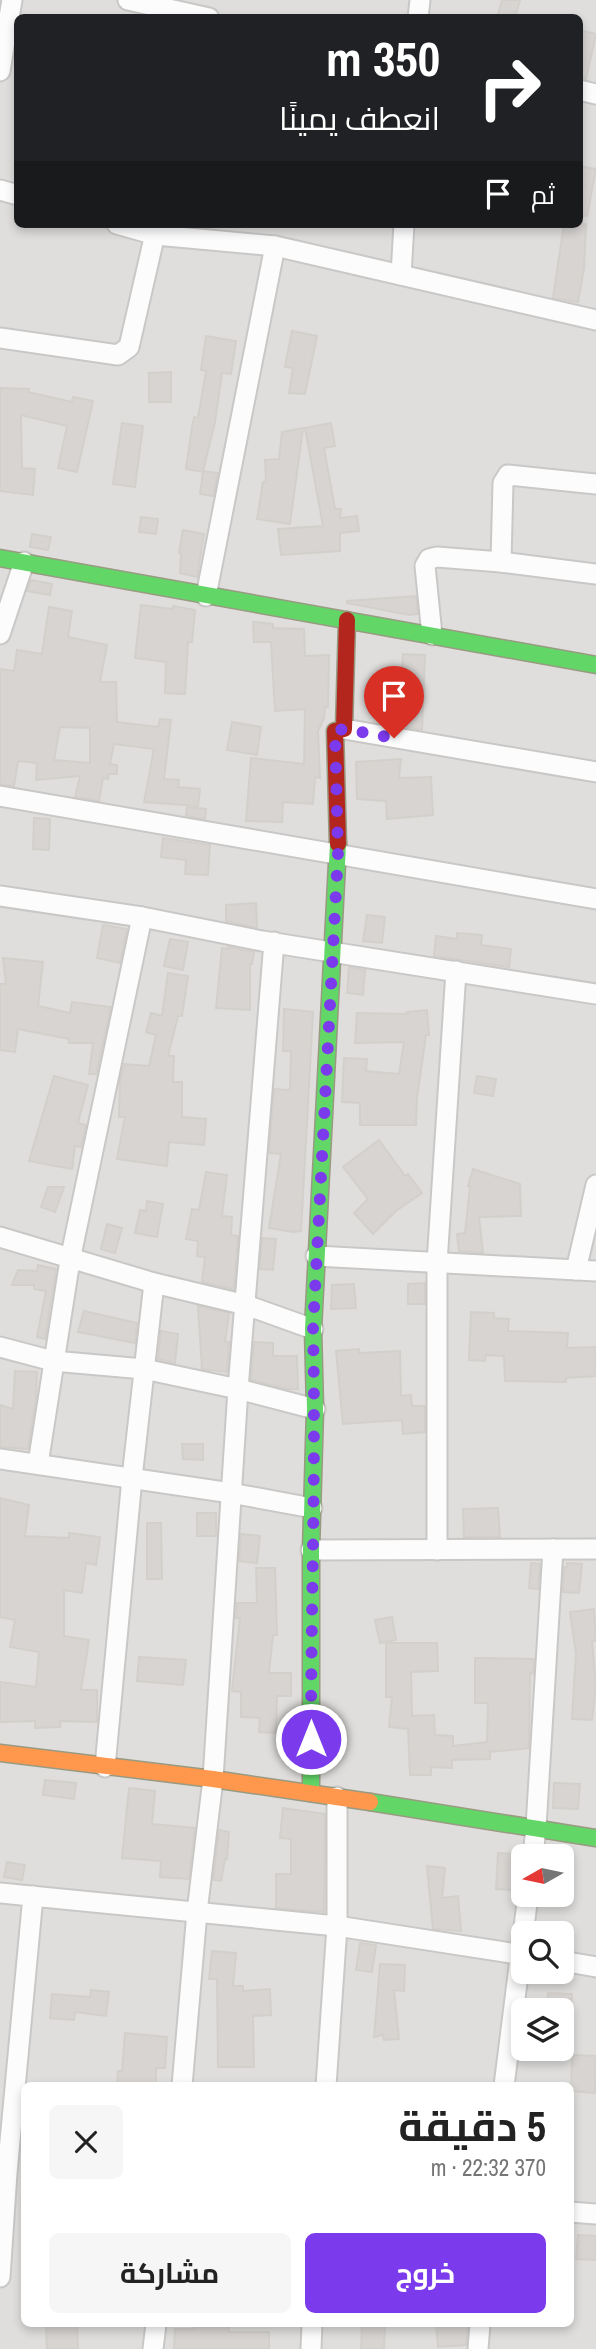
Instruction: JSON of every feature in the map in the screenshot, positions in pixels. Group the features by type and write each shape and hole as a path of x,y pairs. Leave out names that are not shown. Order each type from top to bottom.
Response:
{"street":[{"path":"0,71 12,0"},
{"path":"128,0 181,10"},
{"path":"401,275 404,228"},
{"path":"0,338 118,355 129,347 157,230 275,246 596,320"},
{"path":"206,596 275,246"},
{"path":"501,562 503,483 508,475 596,484"},
{"path":"432,635 425,566 429,559 437,556 596,574"},
{"path":"0,558 596,665"},
{"path":"0,634 24,562"},
{"path":"344,729 347,620"},
{"path":"311,1793 315,1409 313,1329 338,853 335,731 344,729 596,772"},
{"path":"0,796 596,898"},
{"path":"0,896 142,917 332,953 596,995"},
{"path":"38,1464 70,1260 142,917"},
{"path":"182,2082 197,1912 213,1779 238,1389 274,942"},
{"path":"437,1550 437,1264 456,971"},
{"path":"316,1256 586,1270 596,1185"},
{"path":"0,1237 70,1260 246,1305 313,1329"},
{"path":"105,1767 132,1478 154,1283"},
{"path":"0,1347 53,1362 144,1369 315,1409"},
{"path":"0,1459 231,1493 312,1508"},
{"path":"534,1844 553,1549"},
{"path":"312,1550 596,1549"},
{"path":"0,1753 213,1779 596,1838"},
{"path":"326,2082 337,1927 337,1797"},
{"path":"0,1893 337,1927 511,1953"},
{"path":"22,2082 33,1896"},
{"path":"574,1963 596,1967"},
{"path":"505,2082 518,1984"},
{"path":"0,2277 16,2174 21,2092"},
{"path":"574,2212 596,2214"},
{"path":"153,2349 156,2327"},
{"path":"311,2349 312,2327"},
{"path":"478,2349 480,2327"}],"shaded area":[{"path":"0,0 596,0 596,2349 0,2349"}],"building":[{"path":"502,0 520,0 516,14 498,14"},
{"path":"583,31 596,34 586,79 583,79"},
{"path":"583,167 596,169 587,216 583,216"},
{"path":"583,224 586,224 584,269 578,302 553,298 563,228 583,228"},
{"path":"292,331 317,336 305,394 289,393 293,368 285,367"},
{"path":"206,336 236,341 231,374 222,373 215,422 203,471 218,473 213,496 200,494 203,472 186,469 194,417 198,418 206,371 201,370"},
{"path":"171,372 171,402 149,402 149,373"},
{"path":"0,388 29,389 28,392 72,402 73,397 93,401 77,472 58,468 67,426 21,415 22,468 35,469 33,495 0,491"},
{"path":"122,423 143,426 135,487 113,484"},
{"path":"331,423 335,446 324,448 335,509 341,509 340,518 357,516 359,531 340,533 340,551 281,555 278,529 323,526 305,428"},
{"path":"303,428 290,524 257,519 263,482 266,482 265,460 279,459 282,432"},
{"path":"141,517 158,519 156,534 139,532"},
{"path":"183,530 204,534 197,577 180,573 179,553"},
{"path":"32,534 51,537 48,550 30,547"},
{"path":"31,580 52,584 50,595 27,591"},
{"path":"416,596 418,614 410,615 347,603 347,601"},
{"path":"141,605 195,610 192,642 188,642 185,694 165,693 166,662 135,658"},
{"path":"49,607 72,611 68,637 107,645 100,682 116,682 117,722 158,727 160,719 171,720 164,779 179,780 178,787 200,789 198,806 144,802 154,749 114,744 110,764 117,765 117,774 109,774 108,779 103,778 99,801 75,797 80,776 36,780 37,763 18,761 14,786 0,784 0,669 14,671 17,650 42,654","holes":["60,727 90,728 90,763 54,760"]},
{"path":"253,622 273,624 273,628 304,629 305,656 329,655 328,707 325,707 324,718 318,731 320,778 315,777 313,804 283,802 282,822 246,821 251,758 304,764 305,709 275,711 271,642 254,642"},
{"path":"403,654 425,655 422,730 407,727 407,711 399,710"},
{"path":"232,722 261,727 257,755 227,750"},
{"path":"401,759 399,778 431,777 433,815 387,819 386,801 357,799 356,762"},
{"path":"187,807 206,809 205,819 186,816"},
{"path":"34,818 50,819 49,850 33,849"},
{"path":"163,838 210,845 208,875 185,874 186,860 161,857"},
{"path":"256,903 257,928 226,921 226,905"},
{"path":"367,915 385,917 382,943 363,941"},
{"path":"103,925 127,929 120,963 97,958"},
{"path":"457,933 482,935 481,945 511,949 509,967 434,956 436,936 457,939"},
{"path":"170,939 188,942 183,970 164,966"},
{"path":"222,948 254,952 250,964 250,1010 216,1008"},
{"path":"3,958 43,962 38,1006 70,1013 72,1002 111,1007 96,1074 89,1074 93,1043 69,1043 69,1039 18,1029 15,1052 0,1050 0,984 6,984"},
{"path":"349,967 365,970 363,995 347,993"},
{"path":"168,973 188,976 182,1016 178,1016 168,1056 174,1056 173,1082 182,1082 182,1117 206,1119 204,1145 169,1142 167,1166 117,1159 125,1117 119,1117 120,1081 124,1064 149,1066 156,1035 146,1032 151,1013 162,1016"},
{"path":"284,1009 313,1012 301,1231 293,1232 269,1228 281,1154 269,1153 274,1089 290,1090 291,1051 283,1051"},
{"path":"427,1010 429,1035 426,1035 417,1097 416,1125 360,1125 360,1103 342,1102 344,1058 367,1059 366,1071 399,1074 404,1042 355,1043 357,1013 408,1014 407,1012"},
{"path":"54,1076 88,1085 78,1123 86,1125 81,1147 75,1146 72,1169 29,1161"},
{"path":"477,1076 496,1079 493,1096 474,1093"},
{"path":"379,1140 405,1176 408,1174 422,1193 396,1211 373,1234 354,1213 368,1199 343,1167"},
{"path":"473,1169 520,1184 521,1216 479,1217 483,1253 459,1251 457,1234 465,1233 468,1186"},
{"path":"206,1172 227,1175 222,1216 232,1217 231,1235 238,1236 234,1289 202,1282 205,1257 197,1256 198,1241 186,1239 192,1209 199,1210"},
{"path":"48,1187 64,1187 55,1212 41,1207"},
{"path":"147,1201 163,1204 157,1237 135,1233 140,1210 146,1211"},
{"path":"107,1224 122,1228 115,1253 101,1249"},
{"path":"262,1238 276,1239 273,1270 260,1269"},
{"path":"38,1265 56,1269 45,1339 37,1337 46,1291 34,1289 34,1285 12,1285 18,1270 37,1271"},
{"path":"425,1283 425,1304 408,1304 408,1284"},
{"path":"354,1284 356,1308 331,1309 332,1285"},
{"path":"198,1306 229,1313 225,1342 229,1342 227,1372 202,1369"},
{"path":"84,1311 137,1323 135,1343 78,1332"},
{"path":"471,1312 494,1313 494,1318 509,1319 508,1331 568,1333 567,1348 596,1347 596,1376 566,1378 566,1382 505,1381 504,1356 486,1355 485,1361 469,1360"},
{"path":"161,1331 178,1334 175,1363 158,1359"},
{"path":"254,1342 273,1343 273,1356 297,1356 298,1389 251,1380"},
{"path":"359,1349 359,1353 400,1351 401,1396 411,1395 412,1406 425,1406 425,1432 403,1434 402,1420 343,1424 336,1351"},
{"path":"15,1371 37,1372 28,1449 0,1447 0,1405 13,1409"},
{"path":"182,1444 203,1444 203,1460 183,1459"},
{"path":"0,1498 29,1505 25,1536 69,1538 69,1533 100,1537 96,1565 86,1563 82,1593 64,1590 64,1636 89,1640 81,1690 97,1690 97,1722 60,1721 60,1727 35,1728 35,1721 0,1722 0,1682 36,1687 39,1652 10,1647 15,1620 0,1617"},
{"path":"498,1508 500,1537 464,1537 463,1509"},
{"path":"197,1513 216,1513 216,1536 197,1536"},
{"path":"147,1523 161,1523 162,1579 147,1579"},
{"path":"241,1534 260,1536 257,1563 239,1561"},
{"path":"531,1563 540,1564 538,1589 529,1588"},
{"path":"567,1563 582,1564 579,1593 563,1592 564,1567 567,1567"},
{"path":"256,1568 275,1568 277,1635 273,1635 269,1673 291,1673 291,1696 277,1696 276,1733 259,1732 260,1718 241,1717 241,1692 232,1691 240,1618 236,1618 237,1603 257,1603"},
{"path":"594,1609 596,1641 592,1641 596,1685 592,1720 572,1719 576,1653 570,1612"},
{"path":"392,1617 396,1640 380,1643 375,1620"},
{"path":"386,1643 437,1643 438,1671 411,1672 412,1716 434,1715 435,1735 453,1736 453,1746 487,1742 488,1703 475,1703 475,1658 534,1659 533,1674 530,1673 529,1748 490,1752 490,1759 452,1760 452,1768 431,1767 431,1775 410,1775 408,1729 389,1727 392,1697 386,1697"},
{"path":"139,1657 186,1660 183,1685 137,1681"},
{"path":"45,1780 76,1783 74,1799 43,1795"},
{"path":"554,1783 580,1784 578,1809 553,1808"},
{"path":"129,1788 155,1791 152,1824 195,1828 189,1879 160,1877 161,1861 122,1858"},
{"path":"283,1808 325,1814 324,1912 276,1908 276,1874 291,1874 291,1839 280,1838"},
{"path":"219,1830 229,1832 227,1859 221,1881 213,1880"},
{"path":"498,1853 511,1854 511,1890 496,1889"},
{"path":"7,1862 25,1865 22,1880 4,1877"},
{"path":"427,1866 445,1868 442,1898 458,1896 461,1931 433,1929"},
{"path":"360,1943 376,1945 372,1972 356,1970"},
{"path":"212,1951 236,1953 233,1986 243,1986 243,1991 270,1989 271,2015 253,2016 254,2067 218,2067 217,1979 209,1979"},
{"path":"380,1964 405,1965 404,1991 394,1990 399,2039 384,2040 383,2035 374,2037"},
{"path":"91,1990 109,1992 106,2016 75,2012 74,2020 50,2018 52,1994 90,1997"},
{"path":"548,1993 572,1994 572,1998 548,1998"},
{"path":"125,2033 167,2037 165,2068 156,2068 156,2082 117,2082 118,2071 122,2071"},
{"path":"574,2055 596,2056 595,2093 574,2091 574,2082 571,2082"},
{"path":"578,2235 596,2236 596,2260 576,2259"},
{"path":"46,2327 77,2327 78,2349 47,2349"},
{"path":"229,2327 229,2332 269,2332 269,2349 174,2349 175,2329"},
{"path":"362,2327 385,2327 384,2349 361,2349"},
{"path":"436,2327 468,2327 466,2345 438,2347"}],"traffic: fast":[{"path":"0,558 596,665"},
{"path":"311,1793 311,1550 315,1409 313,1329 338,844"},
{"path":"370,1802 596,1838"}],"traffic: slow":[{"path":"0,1753 213,1779 370,1802"}],"traffic: jam":[{"path":"338,844 335,731 344,729 347,620"}],"route":[{"path":"311,1739 315,1409 313,1329 338,853 335,731 344,729 394,738"}]}
